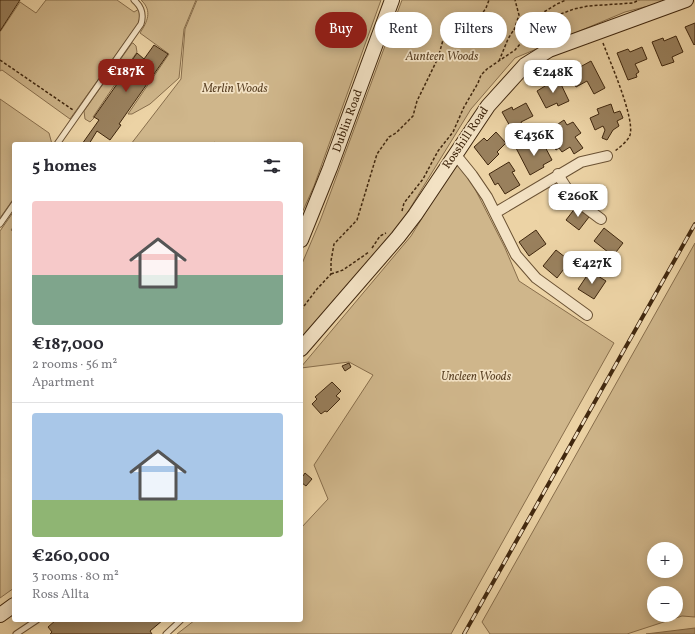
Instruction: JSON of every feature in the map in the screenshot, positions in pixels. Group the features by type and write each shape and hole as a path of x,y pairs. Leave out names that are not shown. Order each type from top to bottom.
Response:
{"street":[{"name":"Dublin Road","path":"303,235 330,168 392,0"},
{"name":"Rosshill Road","path":"303,347 398,237 428,196 488,106 525,66 548,50 599,32 671,3 686,0"},
{"path":"455,154 487,197 516,255 536,278 587,315"},
{"path":"495,213 558,174 581,162 607,156"},
{"path":"558,174 568,193 578,203 601,219"},
{"path":"0,615 12,606"}],"lane":[{"path":"58,142 141,24 142,12 140,6 134,0"},
{"path":"0,224 12,207"},
{"path":"16,634 34,622"},
{"path":"166,634 179,622"}],"path":[{"path":"331,274 331,261 334,244 357,220 377,154 389,137 396,133 413,116 417,101 438,58 443,40 448,36 468,29 475,24 486,8 489,0"},
{"path":"498,62 508,39 516,26 519,15 514,0"},
{"path":"513,31 566,0"},
{"path":"400,215 404,203 423,179 438,151 453,132 481,75 515,50 521,43 535,37 544,30 552,19 568,11 588,6 633,3 639,0"},
{"path":"599,32 617,81 631,126 629,136 620,148 607,156"},
{"path":"0,60 78,114"},
{"path":"303,307 316,289 331,274 343,270 369,252 380,236 388,232"}],"green space":[{"path":"46,0 117,0 134,12 139,9 140,21 70,119 2,70 0,71 0,32 20,2 36,13"},
{"path":"141,0 196,0 184,29 179,78 150,104 132,114 128,114 169,54 140,33 147,21 148,16 147,8"},
{"name":"Merlin Woods","path":"197,0 381,0 377,12 375,12 375,17 367,39 367,12 315,12 315,48 364,48 314,186 303,211 303,142 133,142 181,79 185,29"},
{"name":"Aunteen Woods","path":"402,0 663,0 660,3 625,12 571,35 571,12 515,12 515,48 539,48 515,58 471,109 401,223 303,342 303,261 320,221 384,48 432,48 432,12 398,12"},
{"path":"132,43 136,46 137,52 126,68 124,67 120,72 122,74 90,122 85,119 84,111"},
{"path":"0,99 49,133 51,142 12,142 12,201 0,218"},
{"name":"Uncleen Woods","path":"456,163 472,183 505,248 519,281 614,343 451,634 177,634 192,622 303,622 303,526 328,499 314,465 373,375 349,362 303,368 303,365 411,236"},
{"path":"12,214 12,589 0,598 0,231"},
{"path":"695,243 695,617 683,616 683,586 647,586 647,622 664,622 627,634 490,634 482,622"}],"shaded area":[{"path":"695,628 695,634 646,634"}],"building":[{"path":"0,0 20,0 0,31"},
{"path":"695,23 695,44 694,45 685,27"},
{"path":"676,36 683,52 672,57 674,62 662,66 652,42 663,38 664,41"},
{"path":"154,45 168,54 119,124 121,125 110,140 97,131 90,142 83,142 99,120 94,117 124,74 121,72 124,67 126,69 137,53 144,59"},
{"path":"642,47 647,59 635,64 639,72 636,74 637,77 628,80 617,53 628,49 630,52"},
{"path":"591,61 605,88 594,94 587,81 576,87 570,76 581,70 580,67"},
{"path":"558,78 569,101 558,106 557,103 546,108 537,91"},
{"path":"526,103 533,116 521,122 526,132 516,137 502,112 512,107 513,110"},
{"path":"611,104 614,113 620,111 623,118 617,121 619,126 613,130 607,140 602,138 605,130 603,126 595,130 590,118 599,114 597,109"},
{"path":"564,120 567,125 573,122 581,133 575,137 583,148 574,154 570,147 562,152 559,148 556,150 550,140 553,137 549,130"},
{"path":"496,132 506,143 497,152 499,154 488,165 474,147 484,138 487,141"},
{"path":"526,143 530,150 543,143 552,160 543,165 544,167 530,175 516,148"},
{"path":"509,162 515,171 512,172 520,185 505,194 498,183 495,185 489,174"},
{"path":"576,207 589,217 579,230 566,220"},
{"path":"604,228 623,243 613,256 594,241"},
{"path":"536,230 546,244 529,256 519,242"},
{"path":"556,250 570,261 557,278 543,266"},
{"path":"590,271 606,281 594,299 578,289"},
{"path":"349,363 351,367 345,371 342,366"},
{"path":"332,382 341,391 336,396 340,399 327,412 325,411 321,414 312,404 317,399 315,397"},
{"path":"305,473 312,479 306,486 303,484 303,476"},
{"path":"54,622 161,622 150,631 152,634 50,634 52,632 48,627"}],"railway":[{"path":"464,634 695,224"}]}
